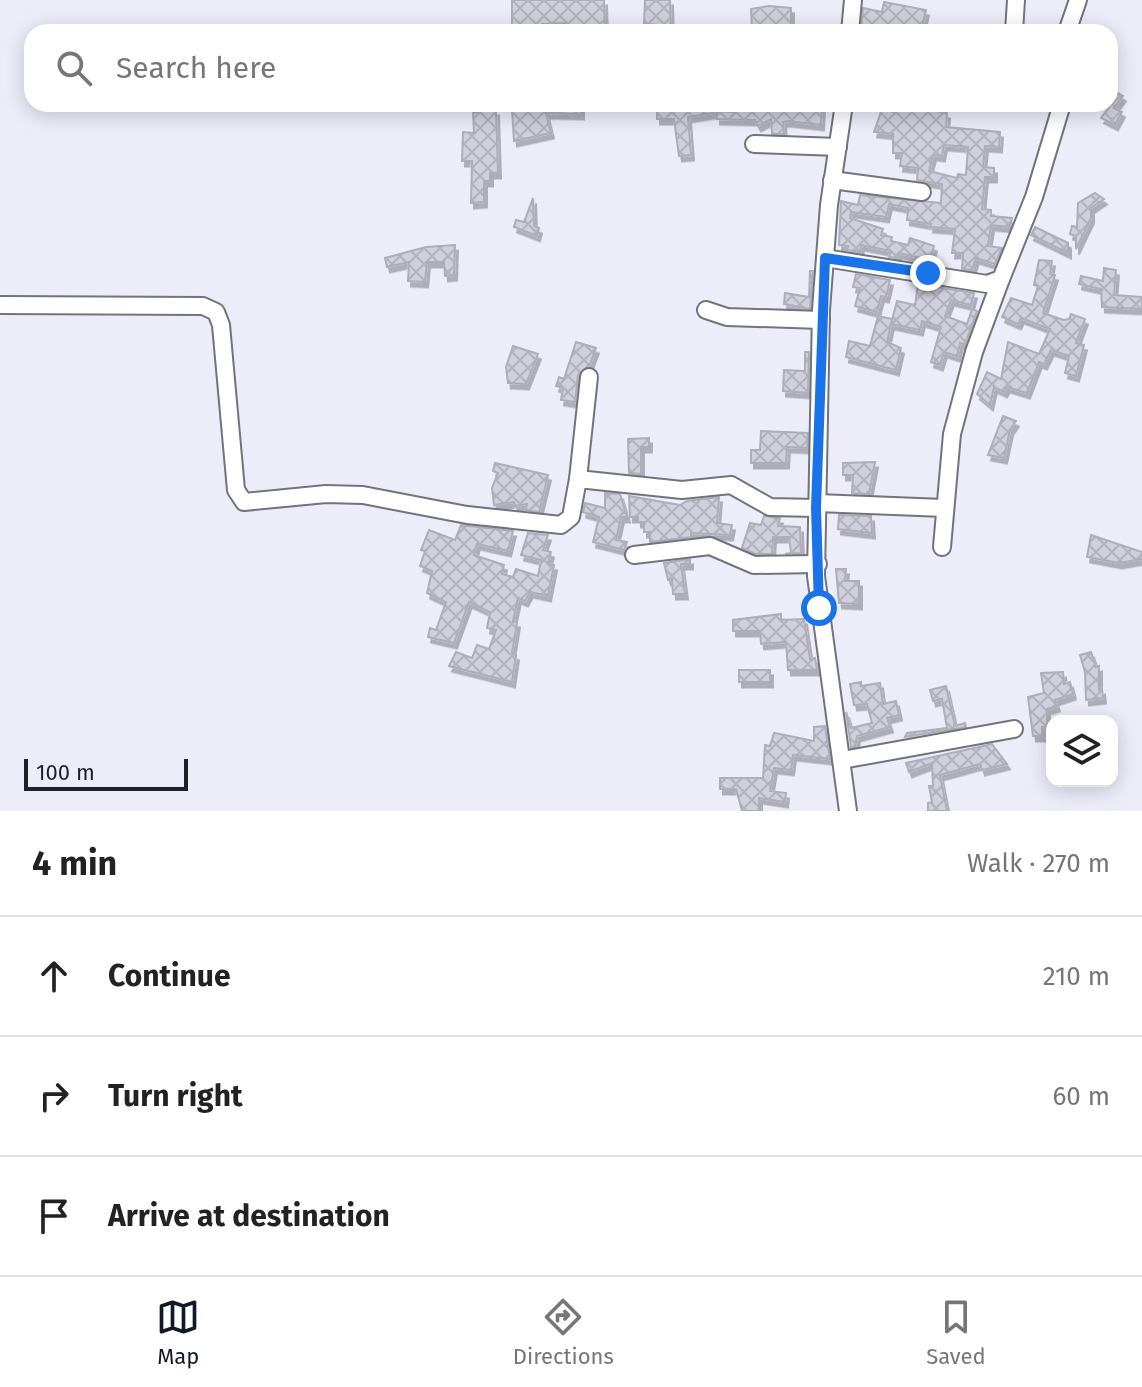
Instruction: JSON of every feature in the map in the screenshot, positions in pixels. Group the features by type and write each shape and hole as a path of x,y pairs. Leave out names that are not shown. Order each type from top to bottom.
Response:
{"street":[{"path":"851,24 853,0"},
{"path":"1014,24 1016,0"},
{"path":"1070,24 1078,0"},
{"path":"843,112 832,180 825,258 816,506 819,608 848,811"},
{"path":"942,547 952,434 974,352 1034,197 1060,112"},
{"path":"754,144 838,147"},
{"path":"832,180 922,192"},
{"path":"825,258 987,284 1001,279"},
{"path":"0,305 203,306 216,312 221,325 236,490 241,501 363,495 467,515 561,525 571,517 589,377"},
{"path":"706,310 727,317 821,320"},
{"path":"578,479 682,490 731,485 770,507 944,508"},
{"path":"634,555 710,546 754,565 818,564"},
{"path":"842,760 1014,729"}],"building":[{"path":"512,0 604,0 605,24 512,24"},
{"path":"645,0 670,0 671,24 644,24"},
{"path":"884,2 926,10 923,24 862,24 863,8 882,12"},
{"path":"769,6 791,8 791,24 752,24 751,9"},
{"path":"496,112 498,173 490,173 490,181 484,181 484,202 471,203 472,161 462,161 463,132 474,133 473,113"},
{"path":"512,112 581,112 546,113 551,133 514,141"},
{"path":"657,112 713,113 688,117 691,155 679,156 674,119 657,119"},
{"path":"717,112 822,112 821,125 787,121 783,122 784,134 772,134 771,119 758,126 755,120 717,119"},
{"path":"881,112 941,112 947,113 946,127 1000,132 999,147 985,146 983,167 994,168 994,177 985,177 982,209 991,210 991,216 1012,218 1010,227 991,225 988,246 1002,248 995,264 976,258 972,270 962,269 963,253 952,253 955,229 930,227 931,224 907,220 908,208 889,204 886,217 851,212 850,218 883,229 881,235 892,237 891,241 908,245 910,238 934,246 930,260 899,253 897,258 889,257 891,251 861,245 860,252 839,245 841,201 858,205 860,195 941,203 942,184 917,180 918,168 900,166 902,153 893,153 893,134 874,132","holes":["944,145 968,147 966,175 958,174 957,178 929,171 933,155 942,156"]},
{"path":"1106,112 1122,112 1115,125 1101,118"},
{"path":"1095,193 1104,199 1091,208 1091,218 1076,249 1076,236 1070,234 1072,226 1077,227 1078,203"},
{"path":"533,198 534,226 539,228 537,236 514,227 516,220 524,222"},
{"path":"1035,227 1068,243 1068,253 1031,235"},
{"path":"455,245 454,275 445,276 444,262 427,262 425,282 408,281 409,262 387,267 385,258 426,247"},
{"path":"1039,260 1052,261 1050,274 1055,275 1043,313 1064,320 1069,319 1071,314 1085,319 1076,343 1084,345 1076,376 1065,373 1069,356 1051,350 1044,364 1039,362 1027,393 1007,387 1004,392 994,387 990,405 977,394 987,372 1001,379 1008,342 1039,354 1050,329 1021,318 1018,324 1002,317 1011,298 1032,305 1038,286 1034,285"},
{"path":"1104,268 1116,270 1114,295 1142,297 1142,309 1102,307 1101,289 1079,284 1081,276 1103,281"},
{"path":"810,271 813,271 810,309 784,304 785,293 809,297"},
{"path":"856,274 890,280 886,297 881,296 877,312 855,306 860,288 853,287"},
{"path":"918,284 974,293 971,305 951,300 945,316 967,324 972,309 977,311 965,344 960,343 957,356 944,352 940,365 931,362 941,327 922,321 920,330 891,324 897,301 915,305"},
{"path":"878,316 892,319 887,342 901,348 896,370 846,357 849,341 870,346"},
{"path":"576,342 596,348 590,364 578,375 575,402 561,400 563,388 556,386 559,377 564,379"},
{"path":"513,346 538,354 526,384 508,383 506,367"},
{"path":"805,352 809,352 808,393 783,391 784,370 805,371"},
{"path":"1003,416 1016,421 1010,430 1004,458 988,455"},
{"path":"761,431 808,433 807,448 787,447 786,463 751,463 751,450 760,450"},
{"path":"649,438 649,447 641,447 641,474 629,473 628,439"},
{"path":"875,462 869,494 852,493 853,475 843,475 843,463"},
{"path":"495,463 548,475 539,512 526,510 527,504 494,505 492,488 498,473 493,471"},
{"path":"605,493 620,494 627,517 621,517 616,540 627,542 624,550 593,542 599,517 583,512 585,503 605,508"},
{"path":"629,496 680,505 687,501 719,497 717,523 732,525 730,535 691,533 691,537 650,542 650,532 644,532 644,522 638,522 638,517 630,517"},
{"path":"839,515 871,516 872,533 838,529"},
{"path":"764,516 780,518 778,526 800,527 801,553 785,554 791,553 789,537 773,537 772,554 756,554 742,548 750,523 761,525"},
{"path":"461,525 513,531 508,551 477,544 474,555 504,565 502,574 513,577 516,569 538,576 541,560 521,555 528,533 548,535 543,550 551,552 548,564 554,565 548,596 530,592 525,601 518,598 513,621 517,622 512,653 516,655 512,682 449,666 456,652 472,658 477,645 489,649 496,630 487,628 490,612 469,602 454,643 428,637 430,628 436,630 446,602 427,593 432,571 420,566 425,551 421,550 429,530 455,540"},
{"path":"1091,535 1142,552 1142,559 1119,563 1087,557"},
{"path":"690,559 690,564 681,564 685,594 673,594 672,579 668,580 664,563"},
{"path":"836,569 846,569 845,581 859,581 859,604 839,603"},
{"path":"781,614 781,620 804,619 810,659 815,658 817,670 788,670 786,642 761,644 760,631 733,631 733,620"},
{"path":"1091,652 1096,667 1099,666 1099,690 1102,689 1103,698 1086,700 1085,672 1080,655"},
{"path":"739,670 770,670 770,682 739,682"},
{"path":"1063,672 1064,684 1070,682 1073,694 1055,700 1057,706 1047,709 1042,736 1033,736 1028,697 1044,693 1041,673"},
{"path":"861,682 861,686 880,683 883,704 896,701 899,715 887,718 890,727 857,736 855,747 851,747 846,712 851,728 872,723 867,704 854,705 850,684"},
{"path":"946,686 955,726 965,723 966,727 905,737 907,733 947,728 942,699 933,701 930,690"},
{"path":"825,726 830,759 793,755 791,770 774,768 770,791 786,793 785,802 759,798 759,811 742,811 736,789 720,789 720,778 763,778 765,745 770,746 774,733 814,741 814,727"},
{"path":"992,744 1007,764 982,770 980,764 940,775 947,811 928,811 928,803 932,802 929,786 933,786 932,763 909,772 906,763"}],"route":[{"path":"819,608 816,508 825,258 928,273"}]}
